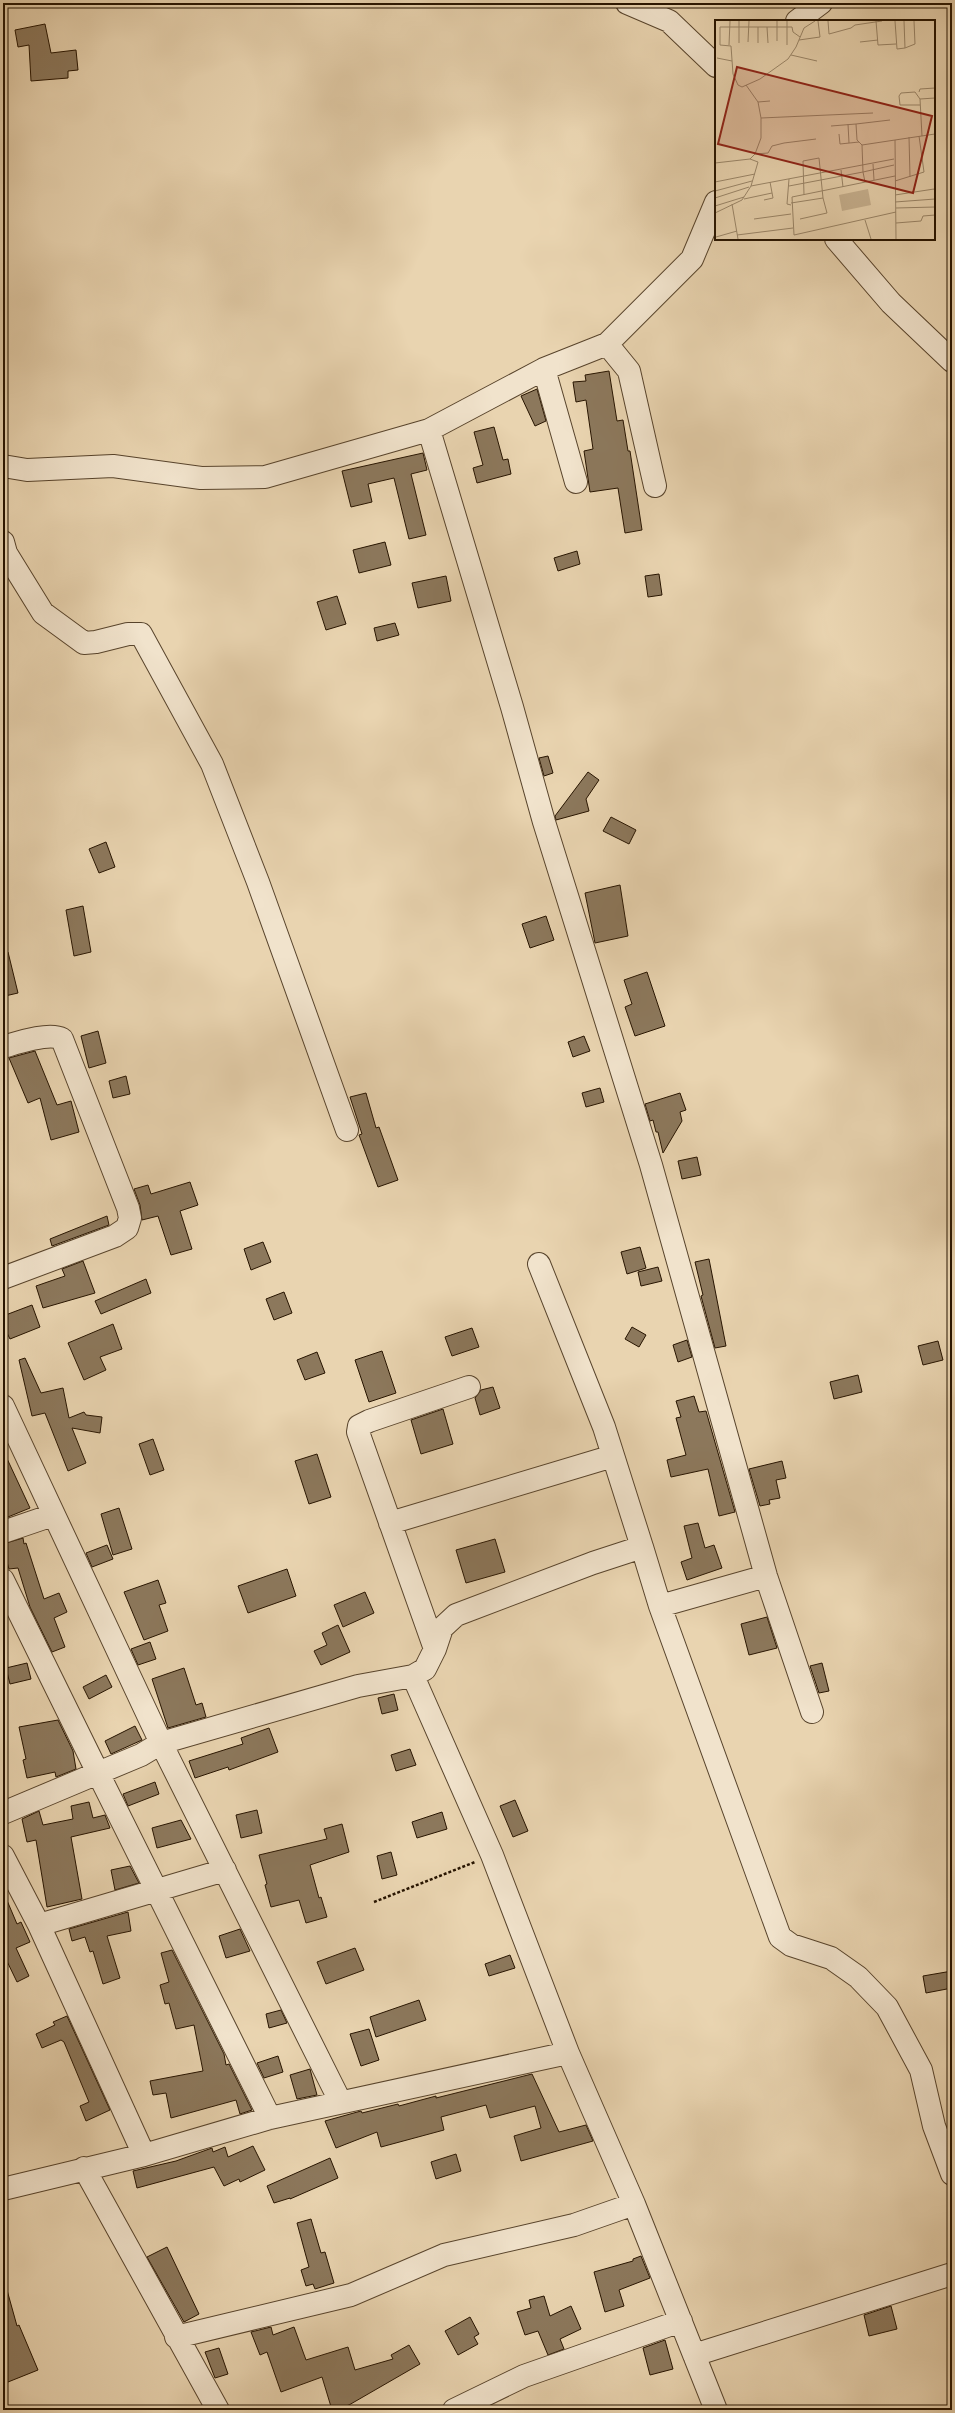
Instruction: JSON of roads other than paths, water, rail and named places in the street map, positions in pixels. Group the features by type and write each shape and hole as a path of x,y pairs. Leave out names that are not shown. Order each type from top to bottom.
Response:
{"street":[{"path":"627,3 669,22 715,65"},
{"path":"798,20 821,3"},
{"path":"3,466 27,470 113,466 201,478 265,477 429,430 544,369 607,344 692,259 715,204"},
{"path":"837,240 891,302 952,361"},
{"path":"607,344 629,371 655,486"},
{"path":"544,369 576,482"},
{"path":"429,430 512,707 544,822 651,1165 766,1576 812,1712"},
{"path":"3,542 6,553 43,613 84,643 96,642 128,634 141,634 212,764 258,882 347,1130"},
{"path":"3,1046 46,1037 56,1036 62,1039 128,1208 130,1218 127,1228 115,1236 3,1278"},
{"path":"539,1264 604,1427 660,1606 780,1937 791,1945 831,1958 858,1977 887,2007 921,2070 934,2126 952,2174"},
{"path":"435,1649 358,1432 359,1426 469,1387"},
{"path":"3,1406 161,1743 340,2101"},
{"path":"390,1523 613,1456"},
{"path":"3,1532 53,1515"},
{"path":"3,1813 142,1755 161,1743 358,1686 413,1676 425,1669 435,1649 442,1628 456,1615 593,1563 642,1547"},
{"path":"660,1606 766,1576"},
{"path":"3,1580 270,2118"},
{"path":"413,1676 492,1855 568,2053 634,2204 716,2410"},
{"path":"3,1856 40,1925 144,2154"},
{"path":"40,1925 225,1870"},
{"path":"3,2189 144,2154 270,2118 340,2101 568,2053"},
{"path":"84,2168 176,2337 218,2410"},
{"path":"176,2337 351,2295 444,2255 574,2225 634,2204"},
{"path":"694,2355 952,2274"},
{"path":"454,2410 524,2376 681,2321"}]}
